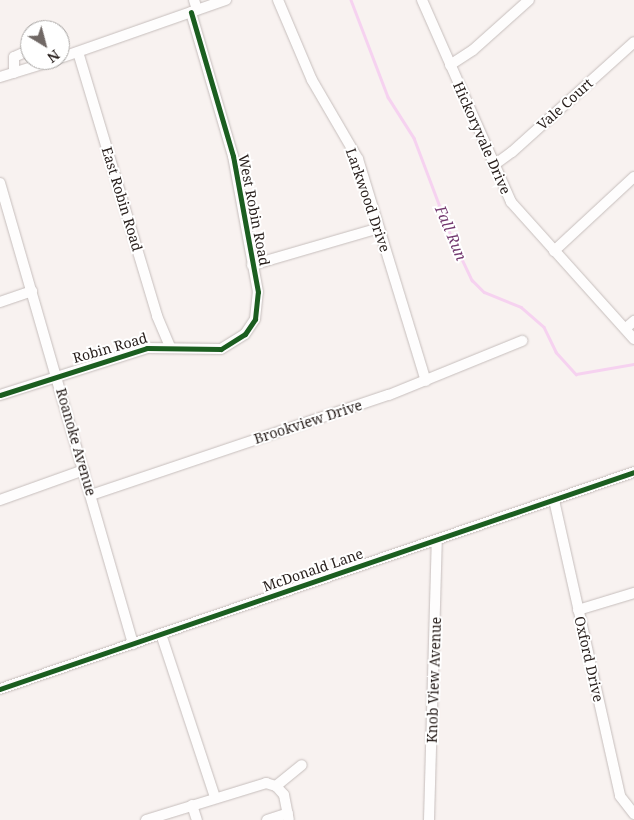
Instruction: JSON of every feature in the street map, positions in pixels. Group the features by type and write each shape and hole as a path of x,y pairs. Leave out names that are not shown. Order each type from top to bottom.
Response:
{"street":[{"path":"70,54 194,8 226,0"},
{"name":"Larkwood Drive","path":"278,0 312,80 356,154 426,381"},
{"name":"Hickoryvale Drive","path":"422,0 511,202 554,251 630,324 634,339"},
{"path":"450,65 473,50 529,0"},
{"name":"West Robin Road","path":"170,346 204,350 220,349 245,334 255,319 259,301 233,156 194,8"},
{"name":"Vale Court","path":"494,165 512,152 634,42"},
{"name":"East Robin Road","path":"78,52 149,288 170,346"},
{"path":"14,73 14,57 20,54"},
{"path":"0,77 22,70"},
{"path":"554,251 634,177"},
{"name":"Roanoke Avenue","path":"0,183 3,202 32,291 133,644"},
{"path":"252,265 379,228"},
{"path":"0,302 32,291"},
{"name":"Brookview Drive","path":"91,495 426,381 522,341"},
{"name":"Robin Road","path":"0,396 148,348 170,346"},
{"path":"0,500 84,470"},
{"name":"McDonald Lane","path":"0,689 634,472"},
{"name":"Oxford Drive","path":"554,500 620,796 634,814"},
{"name":"Knob View Avenue","path":"429,820 437,540"},
{"path":"578,610 634,593"},
{"path":"161,634 215,797"},
{"path":"276,786 302,765"},
{"path":"146,820 258,783 276,786 284,795 289,816 267,820"},
{"path":"192,805 197,820"}],"waterway":[{"name":"Fall Run","path":"351,0 388,97 414,138 451,236 472,280 484,292 521,307 544,327 556,352 576,374 634,364"}],"cycle path":[{"path":"0,395 147,348 221,349 245,334 255,319 258,292 233,156 191,12"},
{"path":"0,689 634,472"}]}
